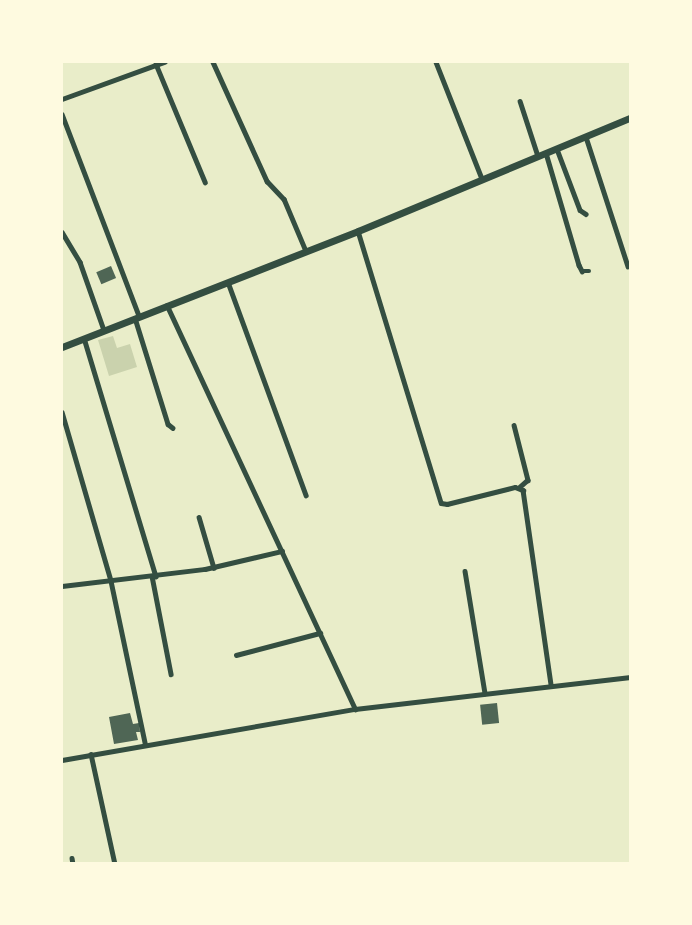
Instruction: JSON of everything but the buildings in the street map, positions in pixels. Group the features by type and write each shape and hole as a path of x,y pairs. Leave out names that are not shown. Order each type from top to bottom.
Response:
{"main road":[{"path":"62,347 358,231 630,118"}],"street":[{"path":"62,99 164,62"},
{"path":"213,62 267,181 284,199 306,251"},
{"path":"436,62 482,179"},
{"path":"156,64 205,182"},
{"path":"520,101 542,154 579,265 582,271 589,271"},
{"path":"62,114 137,317 168,424 173,428"},
{"path":"586,137 628,266"},
{"path":"556,148 580,210 586,214"},
{"path":"358,231 441,503 447,504 519,488 528,480 514,425"},
{"path":"62,232 83,268 104,330"},
{"path":"228,282 306,495"},
{"path":"167,305 355,708"},
{"path":"84,338 154,576 171,674"},
{"path":"62,412 111,581 145,743"},
{"path":"519,488 525,494 551,685"},
{"path":"199,517 214,568"},
{"path":"62,586 214,568 282,551"},
{"path":"465,571 485,693"},
{"path":"236,655 320,633"},
{"path":"62,760 145,743 355,708 630,677"},
{"path":"91,754 115,864"}],"green space":[{"path":"113,336 117,348 130,344 137,367 109,376 98,340"}]}
